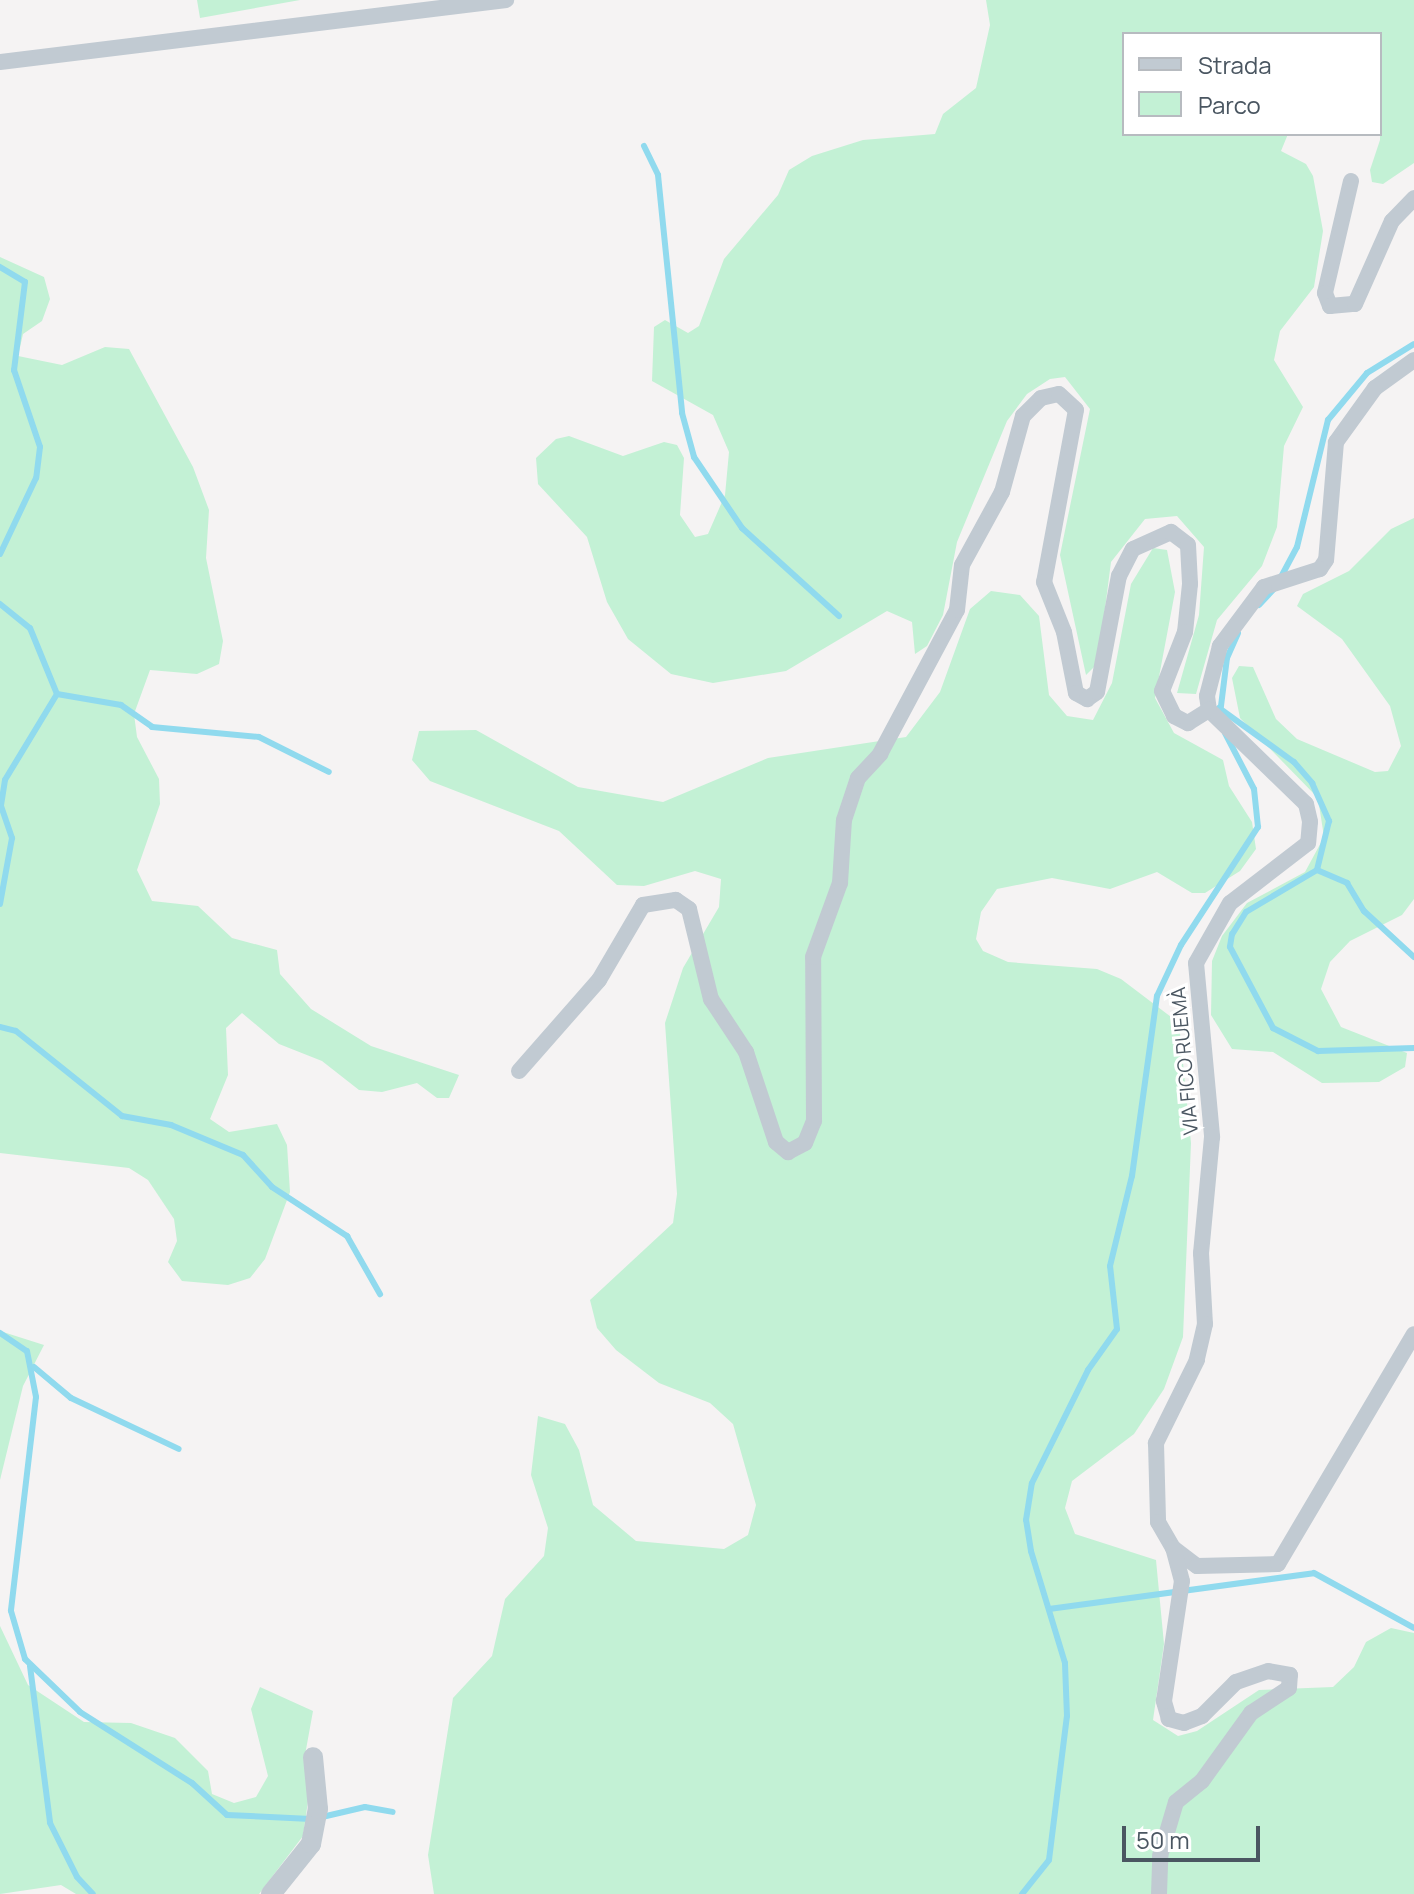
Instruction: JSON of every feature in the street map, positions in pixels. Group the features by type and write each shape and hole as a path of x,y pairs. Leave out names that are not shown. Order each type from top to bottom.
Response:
{"street":[{"path":"0,62 506,0"},
{"path":"1351,181 1325,293 1330,306 1355,304 1386,232 1414,198"},
{"path":"519,1071 599,980 643,905 676,900 689,909 711,999 746,1052 776,1142 788,1152 805,1143 814,1121 813,957 840,883 844,820 858,778 880,754 957,610 962,565 1002,492 1023,416 1041,398 1059,394 1076,410 1044,582 1064,632 1076,693 1087,699 1097,692 1119,576 1133,549 1171,532 1188,545 1190,584 1185,632 1162,691 1174,716 1188,723 1209,710 1220,646 1264,587 1320,569 1326,560 1336,442 1375,388 1414,360"},
{"name":"VIA FICO RUEMÀ","path":"1159,1894 1160,1856 1176,1802 1202,1781 1251,1713 1289,1688 1290,1675 1268,1671 1236,1682 1202,1716 1184,1723 1169,1719 1164,1701 1182,1581 1173,1548 1158,1522 1156,1443 1197,1360 1205,1324 1201,1253 1212,1137 1196,963 1230,903 1308,843 1310,822 1306,804 1209,710"},
{"path":"1173,1548 1197,1566 1278,1564 1414,1334"},
{"path":"271,1894 311,1844 318,1809 313,1757"}],"green space":[{"path":"197,0 300,0 200,18"},
{"path":"986,0 1414,0 1414,163 1383,184 1372,182 1370,170 1382,136 1382,32 1122,32 1122,136 1287,136 1281,151 1306,164 1313,176 1323,231 1314,287 1280,331 1274,360 1303,407 1284,446 1277,527 1262,566 1217,620 1196,694 1177,693 1199,615 1204,547 1177,516 1145,519 1111,562 1098,663 1086,675 1060,555 1090,409 1065,377 1050,379 1027,394 1007,421 957,542 943,615 927,646 915,654 912,622 887,611 786,671 713,683 671,674 628,639 607,602 587,537 538,484 536,458 556,439 569,436 623,456 664,442 677,445 684,458 680,515 695,537 708,534 725,495 729,452 713,415 652,381 654,327 665,320 688,333 699,326 724,259 778,195 789,170 812,156 863,140 935,134 943,114 976,88 990,25"},
{"path":"0,257 44,277 50,299 42,321 23,334 18,356 62,365 105,347 129,349 193,467 209,510 206,558 223,641 219,664 197,674 150,670 134,714 137,737 159,779 160,804 137,870 152,901 198,906 232,938 277,950 280,974 311,1009 371,1046 459,1075 449,1098 437,1098 417,1083 382,1092 359,1090 322,1061 279,1044 242,1013 226,1028 228,1075 210,1119 229,1132 277,1124 287,1145 290,1192 265,1259 250,1278 228,1285 182,1281 168,1262 177,1241 174,1219 148,1180 129,1168 0,1153"},
{"path":"1414,518 1414,899 1402,915 1350,941 1330,962 1321,989 1341,1027 1407,1053 1405,1067 1379,1082 1322,1083 1273,1052 1232,1049 1211,1015 1212,961 1222,936 1247,903 1305,872 1324,837 1318,798 1240,718 1232,678 1239,666 1253,667 1276,719 1297,739 1375,772 1388,771 1401,746 1390,706 1342,639 1297,606 1303,594 1349,571 1391,529"},
{"path":"1153,548 1167,550 1175,592 1155,698 1174,733 1223,760 1229,786 1252,822 1256,849 1240,871 1205,893 1192,893 1157,872 1110,889 1052,878 997,889 981,912 976,939 983,951 1008,962 1097,969 1121,979 1179,1023 1191,1143 1183,1337 1164,1389 1134,1434 1072,1481 1065,1508 1075,1534 1156,1560 1164,1644 1153,1720 1178,1736 1197,1731 1259,1690 1333,1687 1354,1667 1366,1642 1391,1628 1414,1633 1414,1894 434,1894 428,1855 453,1698 492,1656 505,1599 544,1556 548,1528 531,1475 538,1416 565,1424 579,1450 593,1505 636,1541 724,1549 748,1535 756,1505 733,1424 710,1403 659,1383 616,1350 597,1328 590,1300 673,1223 677,1194 665,1023 683,968 719,907 721,879 695,871 644,886 617,885 559,831 430,781 412,760 419,731 476,730 578,787 663,802 768,758 906,737 940,692 970,609 991,591 1020,595 1039,616 1049,695 1067,716 1093,720 1112,683 1131,584"},
{"path":"0,1331 44,1345 23,1386 0,1480"},
{"path":"0,1626 28,1685 84,1722 131,1723 175,1738 208,1771 212,1794 234,1803 256,1797 268,1776 251,1709 260,1687 313,1711 305,1755 310,1787 303,1836 259,1894 76,1894 61,1885 0,1894"}],"waterway":[{"path":"644,146 658,175 682,413 694,457 742,528 839,616"},
{"path":"0,267 25,282 14,370 40,447 36,478 0,554"},
{"path":"1281,577 1297,547 1328,420 1367,373 1414,344"},
{"path":"1259,605 1276,587"},
{"path":"0,604 30,628 57,694 5,780 1,806 12,838 0,904"},
{"path":"1220,714 1227,658 1238,633"},
{"path":"57,694 121,705 152,727 259,737 329,772"},
{"path":"1219,708 1294,762 1312,783 1329,821 1317,870 1246,912 1232,934 1230,947 1273,1028 1318,1051 1414,1048"},
{"path":"1022,1894 1049,1860 1067,1716 1065,1663 1031,1551 1026,1520 1032,1483 1088,1370 1117,1329 1110,1266 1132,1176 1157,996 1181,945 1258,827 1254,789 1225,733"},
{"path":"1317,870 1347,883 1364,911 1414,957"},
{"path":"0,1027 16,1031 122,1116 171,1125 243,1155 272,1187 347,1236 380,1294"},
{"path":"0,1333 27,1351 36,1397 11,1611 25,1659 80,1712 192,1783 227,1815 311,1819"},
{"path":"34,1367 71,1398 179,1449"},
{"path":"1049,1609 1314,1573 1414,1628"},
{"path":"30,1666 50,1823 77,1877 93,1894"},
{"path":"322,1817 365,1807 393,1812"}]}
